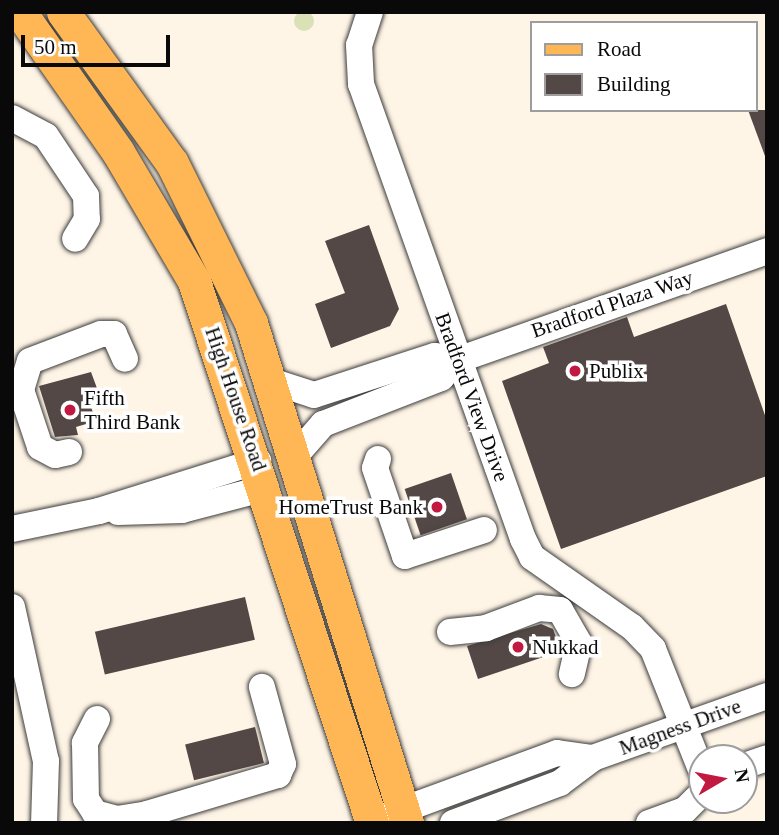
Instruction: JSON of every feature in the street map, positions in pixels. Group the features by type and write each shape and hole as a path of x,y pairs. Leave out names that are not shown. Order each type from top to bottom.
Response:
{"main road":[{"name":"High House Road","path":"20,12 118,152 194,282 262,475 370,822"},
{"name":"High House Road","path":"63,12 195,202 271,381 405,817"}],"street":[{"name":"Bradford View Drive","path":"370,12 359,45 360,84 458,360 532,557 632,627 653,649 691,744"},
{"path":"12,118 36,126 86,196 88,219 75,239"},
{"name":"Bradford Plaza Way","path":"295,456 323,424 441,378 458,360 767,251"},
{"path":"62,454 24,373 30,361 101,334 114,334 125,359"},
{"name":"Bradford Plaza Way","path":"271,381 314,395 435,356 458,360"},
{"path":"378,459 375,468 405,556 484,530"},
{"path":"12,529 262,475"},
{"path":"12,607 47,761 44,823"},
{"path":"450,632 486,628 539,608 560,610 579,643 572,674"},
{"path":"97,719 85,743 86,799 95,813 117,819 147,814 278,775 283,764 262,687"},
{"name":"Magness Drive","path":"453,823 560,783 593,758 767,696"},
{"name":"Magness Drive","path":"370,822 405,817 557,753 593,758"},
{"path":"649,823 676,818"}],"green space":[{"path":"304,11 311,14 314,21 311,28 304,31 297,28 294,21 297,14"}],"building":[{"path":"767,110 765,156 749,112"},
{"path":"369,225 399,309 390,326 331,348 315,304 345,293 325,241"},
{"path":"726,304 767,421 767,476 561,549 502,381 549,363 543,347 627,317 634,337"},
{"name":"Fifth Third Bank","path":"91,372 101,399 90,404 96,421 76,427 78,435 55,437 39,386"},
{"name":"HomeTrust Bank","path":"451,473 467,519 421,535 405,489"},
{"path":"245,597 255,640 105,675 95,632"},
{"name":"Nukkad","path":"541,624 553,629 561,651 478,679 467,646"},
{"path":"255,727 264,763 194,780 185,744"}],"place":[{"name":"Publix","path":"575,371"},
{"name":"Fifth Third Bank","path":"70,410"},
{"name":"HomeTrust Bank","path":"437,507"},
{"name":"Nukkad","path":"518,647"}]}
